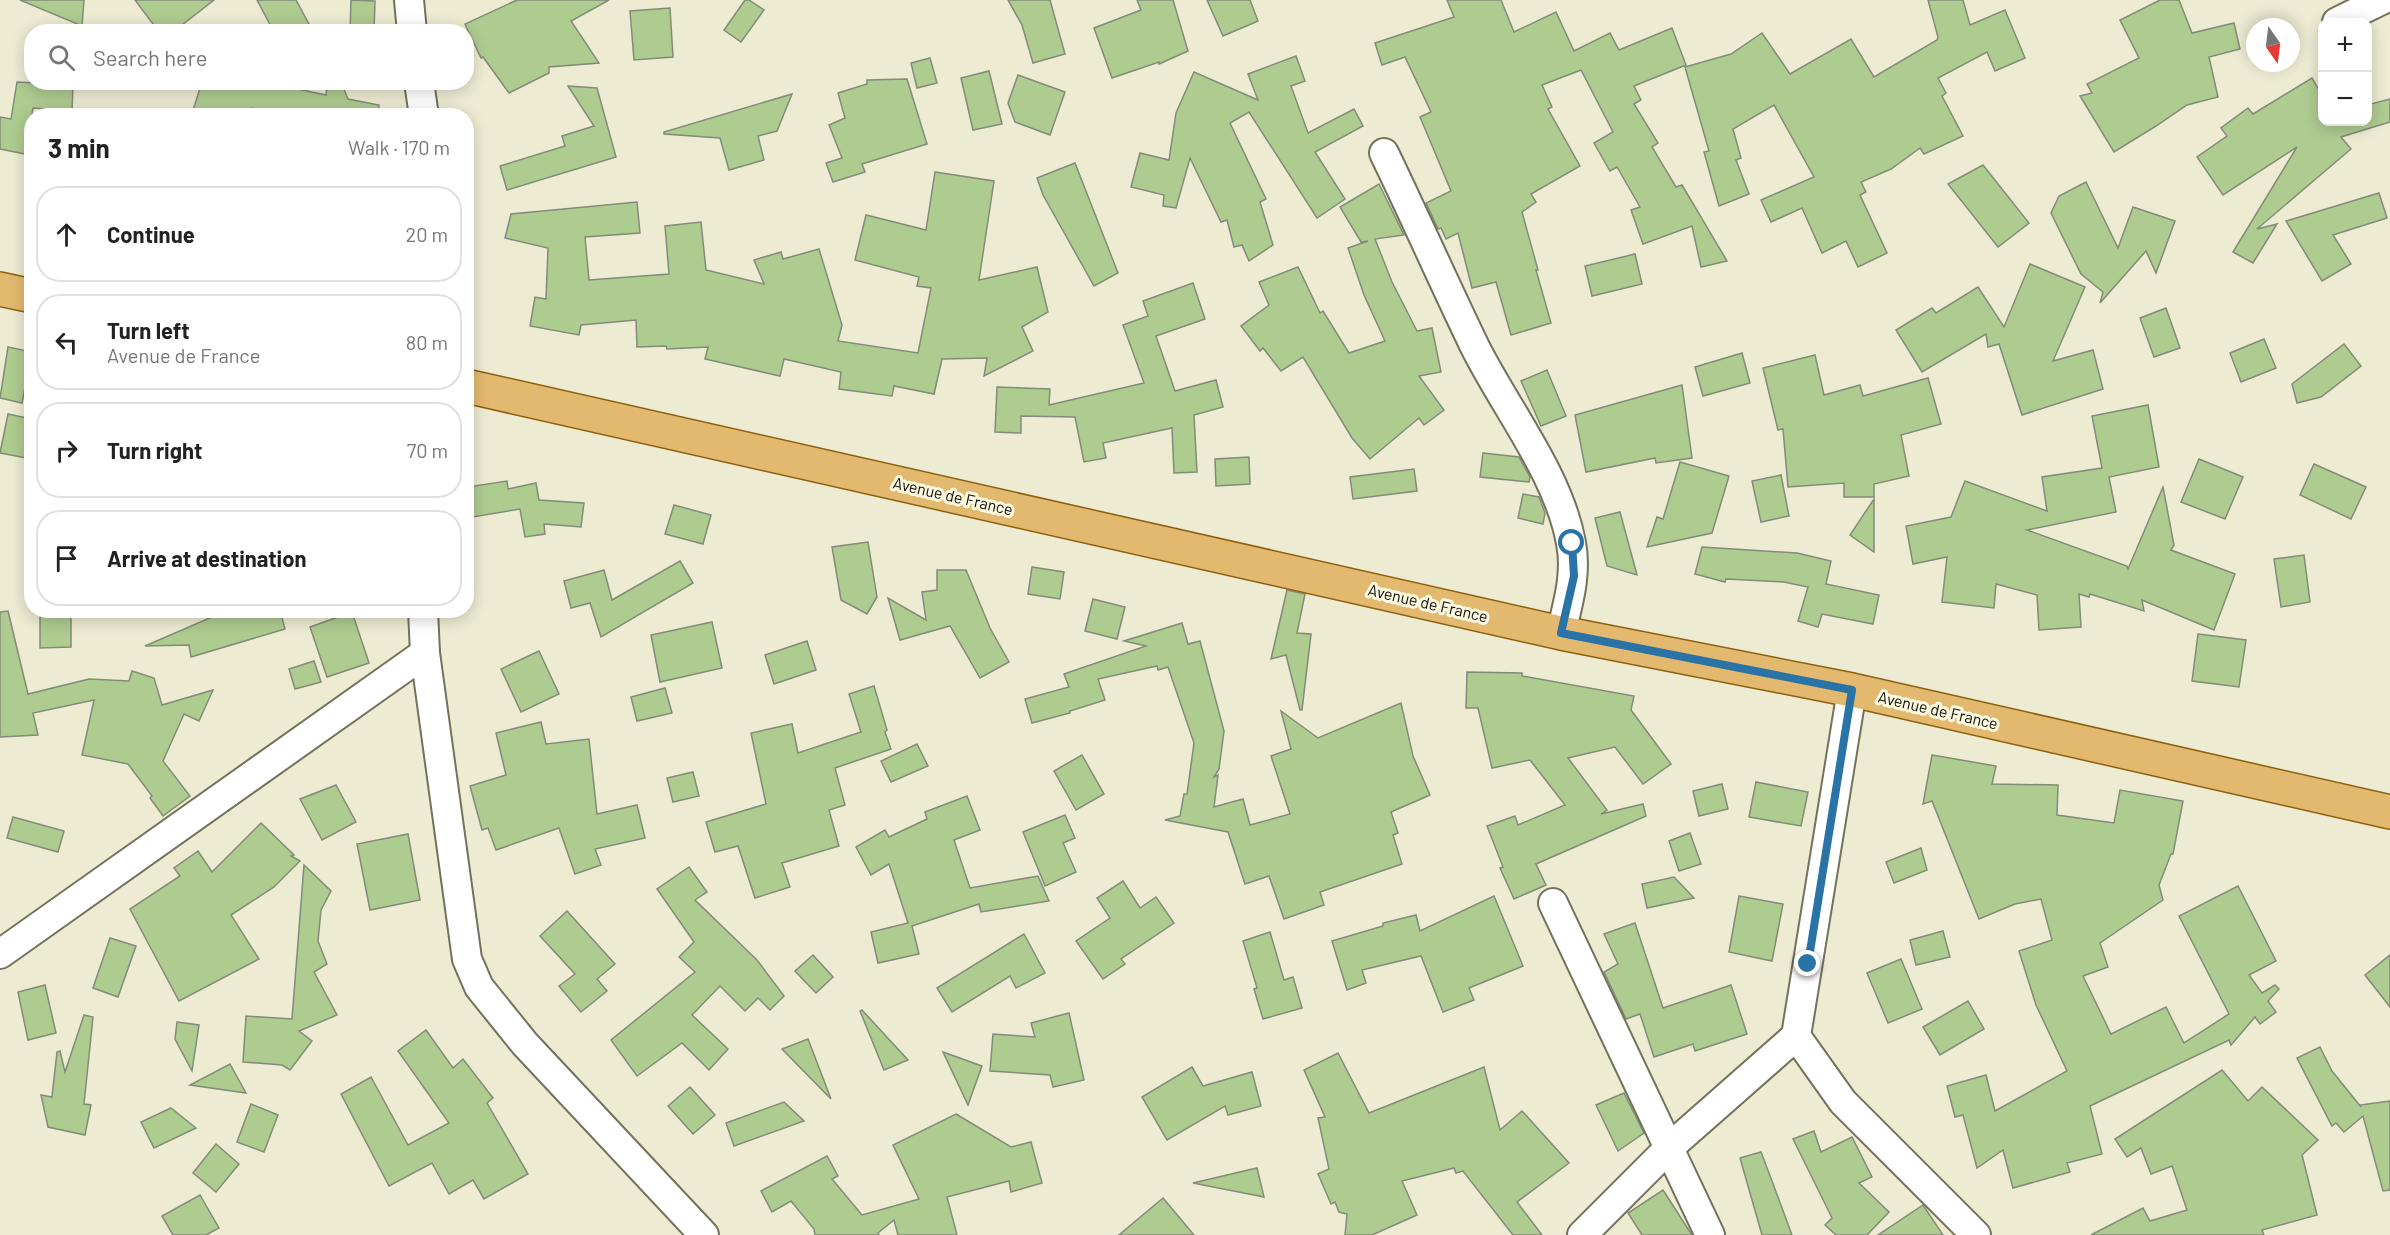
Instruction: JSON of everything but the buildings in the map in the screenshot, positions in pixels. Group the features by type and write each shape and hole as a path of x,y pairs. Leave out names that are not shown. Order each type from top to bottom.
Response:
{"main road":[{"path":"0,289 24,294"},
{"name":"Avenue de France","path":"474,388 1561,633 1852,690 2390,812"}],"street":[{"path":"410,0 412,24"},
{"path":"2345,18 2382,0"},
{"path":"420,90 423,108"},
{"path":"1384,153 1476,348 1550,482 1564,516 1572,543 1574,576 1561,633"},
{"path":"423,618 425,653 467,959 479,987 525,1044 704,1235"},
{"path":"0,954 425,653"},
{"path":"1582,1235 1670,1147 1796,1036 1852,690"},
{"path":"1553,903 1710,1235"},
{"path":"1796,1036 1843,1102 1976,1235"}],"route":[{"path":"1572,543 1574,576 1561,633 1852,690 1808,964"}]}
